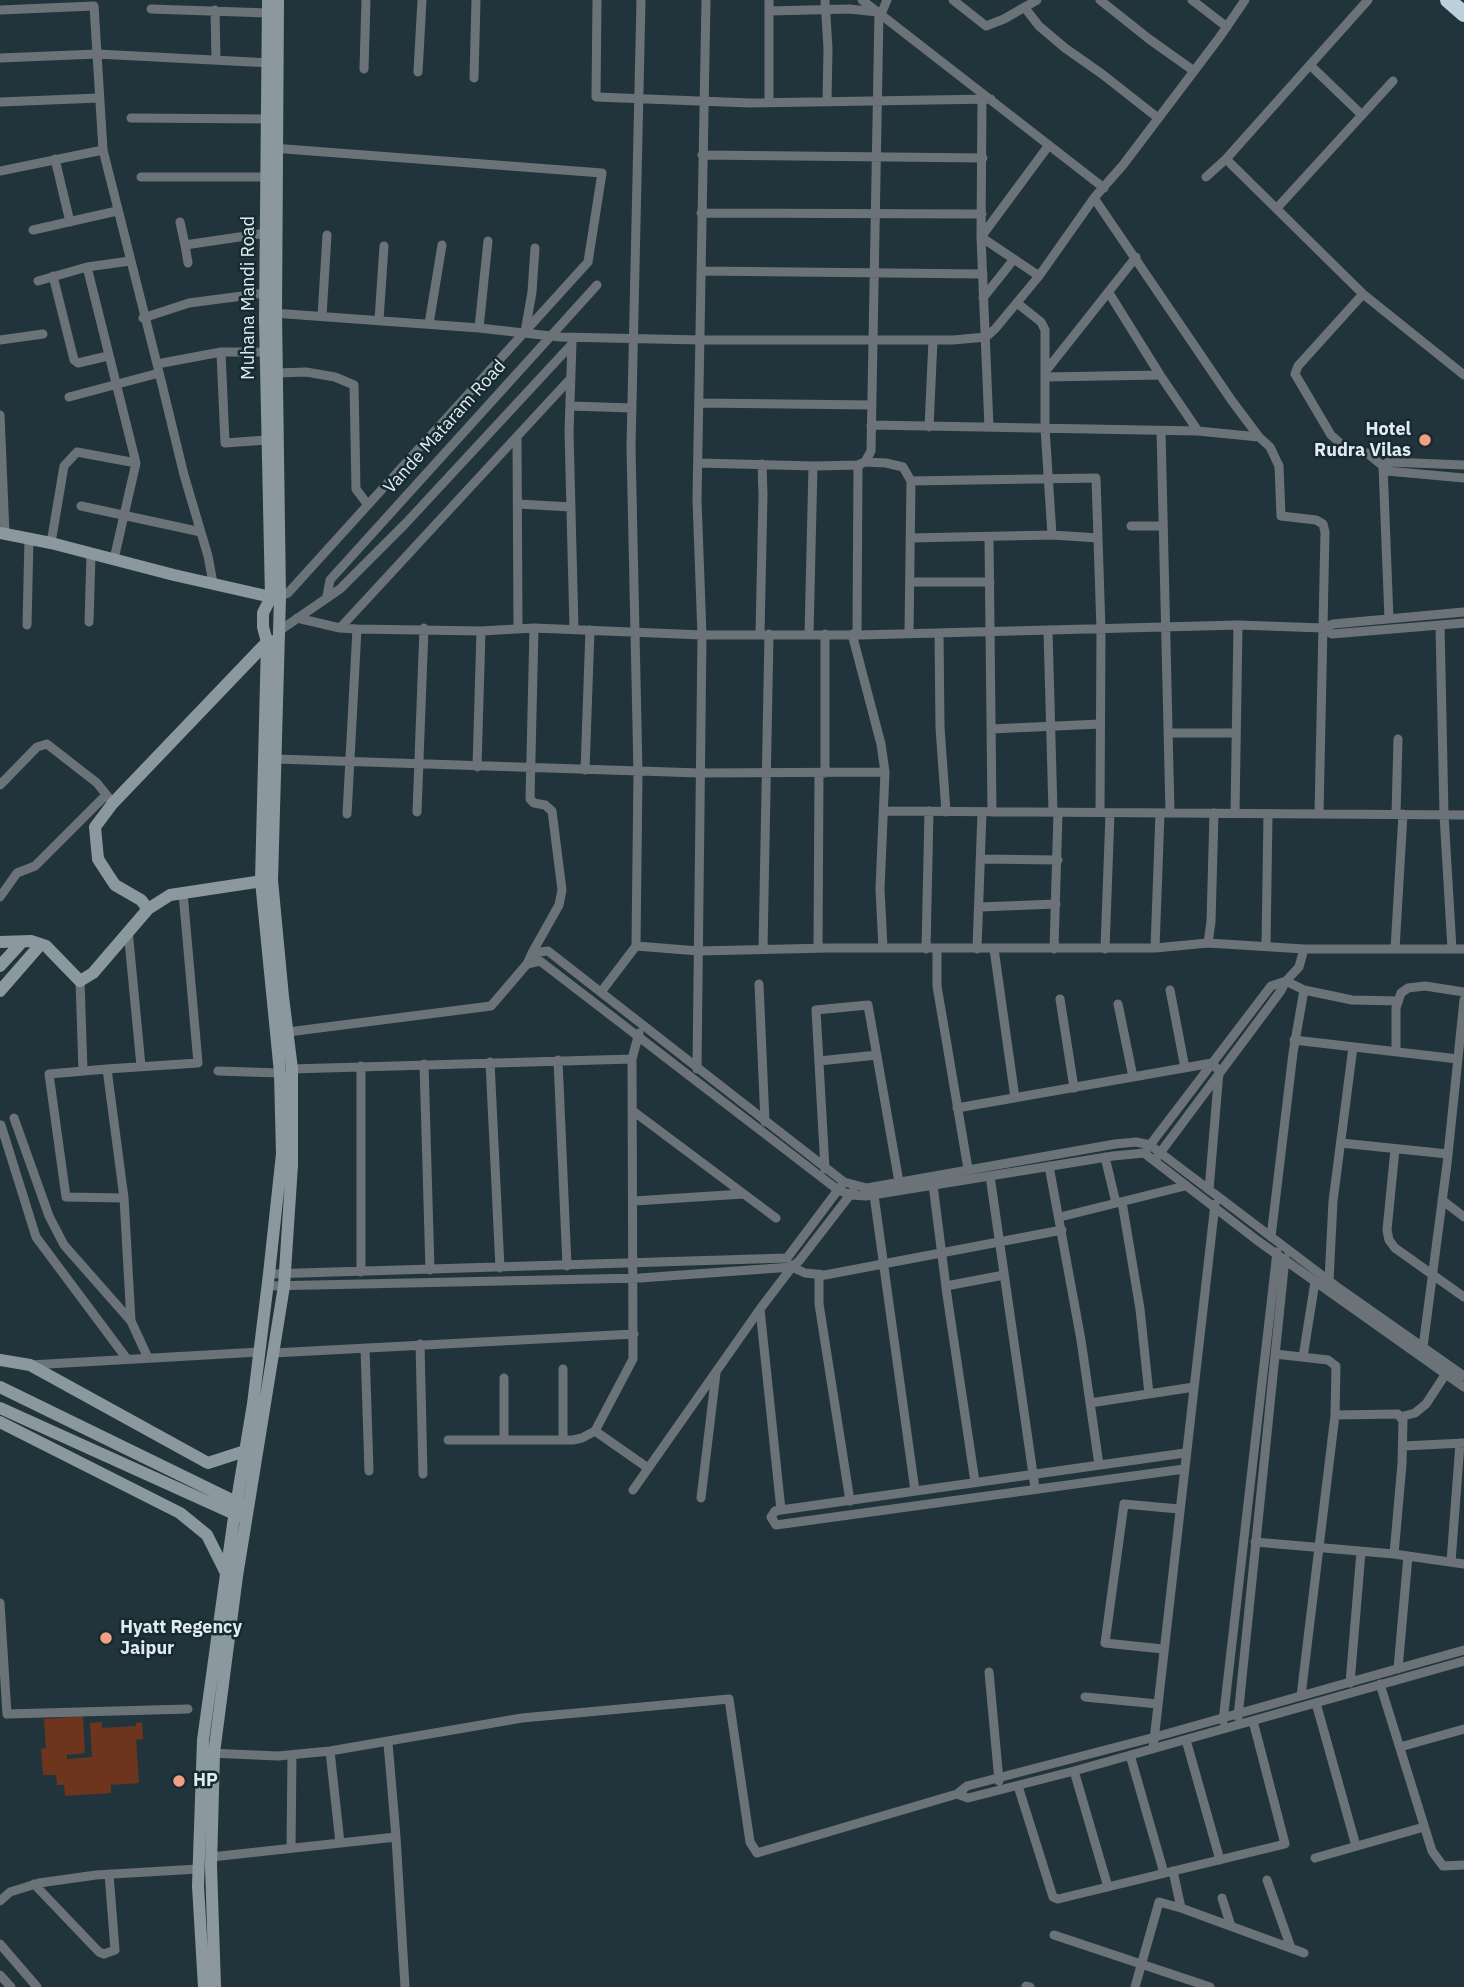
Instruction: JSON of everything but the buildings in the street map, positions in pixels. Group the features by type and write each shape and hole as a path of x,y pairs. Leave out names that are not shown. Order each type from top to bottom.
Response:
{"highway":[{"path":"1448,0 1464,14"}],"main road":[{"path":"215,1987 208,1753 222,1678 245,1451 269,1280 282,1154 288,1032 267,880 276,759 279,631 275,597 277,373 270,313 273,63 278,0"},
{"name":"Muhana Mandi Road","path":"268,6 273,63 268,119 272,148 267,177 265,293 270,313 265,352 275,597"},
{"path":"2,534 51,543 275,597"},
{"path":"241,1511 273,1353 284,1280 292,1165 286,1071 267,880 267,642 263,613 275,597"},
{"name":"Vande Mataram Road","path":"148,909 141,900 116,885 98,859 95,827 110,799 279,631"},
{"path":"0,942 46,946 80,981 93,973 148,909 170,895 267,880"},
{"path":"0,966 22,942"},
{"path":"0,990 40,945"},
{"path":"0,1360 30,1365 208,1463 245,1451"},
{"path":"0,1387 241,1511"},
{"path":"0,1408 241,1511"},
{"path":"0,1422 180,1513 207,1535 226,1573"},
{"path":"204,1987 198,1869 226,1573 237,1543"}],"street":[{"path":"364,69 366,0"},
{"path":"418,72 422,0"},
{"path":"474,78 476,0"},
{"path":"597,0 596,97 769,102 986,99"},
{"path":"601,992 635,946 638,772 631,509 641,0"},
{"path":"695,1079 702,635 697,540 706,0"},
{"path":"769,0 769,102"},
{"path":"862,0 986,99 1104,188"},
{"path":"883,948 880,889 885,772 855,635 861,463 871,452 880,13 887,0"},
{"path":"953,0 986,26 1026,8 1037,0"},
{"path":"1100,0 1194,71"},
{"path":"1192,0 1227,27"},
{"path":"270,313 479,328 572,341 933,340 986,337 1039,276 1094,198 1194,71 1245,0"},
{"path":"1206,177 1226,159 1368,0"},
{"path":"769,11 826,5 880,13"},
{"path":"826,5 827,102"},
{"path":"0,10 94,6 103,150 213,583"},
{"path":"151,9 215,10 268,6"},
{"path":"1026,8 1039,26 1065,48 1158,118"},
{"path":"215,10 216,59"},
{"path":"0,58 97,54 273,63"},
{"path":"1311,66 1362,115"},
{"path":"1277,208 1393,81"},
{"path":"0,102 99,98"},
{"path":"986,99 981,237 989,427"},
{"path":"131,118 268,119"},
{"path":"981,237 1049,145"},
{"path":"272,148 602,173 588,262 288,593 275,597"},
{"path":"0,171 103,150"},
{"path":"702,155 983,158"},
{"path":"55,159 70,222"},
{"path":"1226,159 1363,294 1464,375"},
{"path":"141,177 267,177"},
{"path":"1094,198 1259,437 1270,447 1279,466 1281,516 1316,520 1323,524 1319,814"},
{"path":"33,230 117,211"},
{"path":"701,213 982,214"},
{"path":"180,222 188,263"},
{"path":"185,245 266,233"},
{"path":"322,316 327,235"},
{"path":"981,237 1039,276"},
{"path":"479,328 488,241"},
{"path":"429,324 442,245"},
{"path":"379,320 384,246"},
{"path":"525,333 532,292 535,248"},
{"path":"1045,374 1136,257"},
{"path":"983,298 1014,259"},
{"path":"38,281 87,267 130,261"},
{"path":"87,267 136,463 114,559"},
{"path":"701,271 983,274"},
{"path":"53,276 74,360 78,363 108,356"},
{"name":"Vande Mataram Road","path":"327,596 330,580 597,285"},
{"path":"144,318 189,303 265,293"},
{"path":"1109,293 1198,431"},
{"path":"1363,294 1298,366 1295,374 1331,435 1348,450 1367,453 1387,471 1464,478"},
{"path":"1017,303 1041,322 1045,330 1045,428 1052,535"},
{"path":"0,340 43,334"},
{"path":"929,427 933,340"},
{"path":"572,341 570,406 574,629"},
{"name":"Vande Mataram Road","path":"279,631 340,589 406,523 572,341"},
{"path":"69,397 117,385 158,369 221,352 265,352"},
{"path":"221,352 225,443 267,440"},
{"path":"277,373 306,372 335,377 354,384 356,489 368,505"},
{"path":"1045,374 1160,375"},
{"path":"341,628 571,378"},
{"path":"699,403 872,405"},
{"path":"570,406 632,408"},
{"path":"0,415 2,534"},
{"path":"871,425 1198,431 1259,437"},
{"path":"1155,948 1168,733 1161,431"},
{"path":"517,437 518,629"},
{"path":"51,543 64,466 77,452 136,463"},
{"path":"1383,466 1388,462 1464,465"},
{"path":"698,463 813,466 861,463 897,464 903,467 911,481 909,633"},
{"path":"762,464 765,772 763,949"},
{"path":"809,634 813,466"},
{"path":"1383,466 1389,619"},
{"path":"911,481 1096,478 1101,630 1100,724 1105,813 1105,948"},
{"path":"518,504 571,507"},
{"path":"80,506 201,532"},
{"path":"1131,526 1163,526"},
{"path":"910,538 1052,535 1098,538"},
{"path":"977,949 981,859 992,729 989,537"},
{"path":"27,625 29,539"},
{"path":"89,622 91,554"},
{"path":"910,582 990,582"},
{"path":"297,618 357,629 481,631 534,628 702,635 855,635 1238,625 1323,628 1333,624 1464,612"},
{"path":"1323,628 1332,634 1464,623"},
{"path":"1235,813 1238,625"},
{"path":"1440,625 1444,815 1452,949"},
{"path":"416,812 424,628"},
{"path":"288,1032 491,1006 527,964 559,905 562,890 552,811 542,804 531,802 529,769 534,628"},
{"path":"347,814 357,629"},
{"path":"585,770 590,630"},
{"path":"477,767 481,631"},
{"path":"1048,631 1058,860 1055,949"},
{"path":"939,633 940,727 946,812"},
{"path":"818,948 825,634"},
{"path":"992,729 1100,724"},
{"path":"1168,733 1236,733"},
{"path":"1395,949 1400,814 1398,739"},
{"path":"0,785 37,747 47,744 97,783 110,799 35,866 18,873 0,897"},
{"path":"276,759 699,774 885,772"},
{"path":"884,811 1464,815"},
{"path":"926,949 929,811"},
{"path":"1208,943 1214,813"},
{"path":"1266,946 1268,814"},
{"path":"981,859 1058,860"},
{"path":"124,1198 66,1197 49,1074 198,1063 183,893"},
{"path":"980,907 1056,904"},
{"path":"128,930 141,1066"},
{"path":"635,946 699,951 818,948 1155,948 1208,943 1304,949 1464,949"},
{"path":"937,949 937,986 968,1169"},
{"path":"994,949 1015,1098"},
{"path":"1156,1157 1298,967 1304,949"},
{"path":"532,953 548,951 825,1169 841,1186"},
{"path":"527,964 540,961 841,1186 874,1195 1147,1149 1271,986 1286,981 1304,990 1352,1000 1398,1002"},
{"path":"80,981 83,1071"},
{"path":"759,984 765,1122"},
{"path":"1396,1051 1396,1008 1401,993 1408,988 1425,986 1464,992"},
{"path":"1170,990 1185,1068"},
{"path":"1237,1726 1275,1354 1281,1257 1278,1243 1294,1040 1304,990"},
{"path":"1060,999 1074,1088"},
{"path":"1423,1347 1448,1154 1464,1000"},
{"path":"1118,1004 1133,1077"},
{"path":"825,1169 816,1010 868,1005 899,1182"},
{"path":"448,1440 582,1438 596,1431 634,1359 632,1059 638,1034 645,1027"},
{"path":"1294,1040 1458,1059"},
{"path":"1329,1281 1333,1202 1353,1047"},
{"path":"818,1061 877,1055"},
{"path":"218,1071 632,1059"},
{"path":"558,1060 567,1266"},
{"path":"490,1062 500,1268"},
{"path":"957,1108 1212,1063"},
{"path":"1153,1749 1215,1208 1212,1193 1219,1071 1212,1063"},
{"path":"424,1065 430,1270"},
{"path":"361,1066 361,1272"},
{"path":"107,1069 124,1198 131,1321"},
{"path":"633,1111 776,1218"},
{"path":"15,1118 49,1216 64,1245 131,1321 148,1358"},
{"path":"1,1125 37,1237 127,1359"},
{"path":"633,1490 760,1310 854,1191 1115,1144 1136,1142 1147,1149 1185,1186 1464,1387"},
{"path":"1341,1143 1448,1154"},
{"path":"1395,1149 1387,1230 1389,1240 1395,1248 1464,1297"},
{"path":"1105,1157 1119,1203 1140,1309 1149,1394"},
{"path":"1156,1157 1212,1193 1329,1281 1464,1376"},
{"path":"1049,1166 1060,1217 1099,1465"},
{"path":"990,1176 1035,1488"},
{"path":"933,1185 975,1482"},
{"path":"787,1258 841,1186"},
{"path":"1060,1217 1185,1186"},
{"path":"634,1201 743,1194"},
{"path":"874,1195 915,1492"},
{"path":"1442,1200 1464,1217"},
{"path":"269,1280 634,1278 792,1267 825,1275 1062,1230"},
{"path":"1223,1730 1281,1257"},
{"path":"284,1280 361,1272 787,1258"},
{"path":"787,1258 792,1267"},
{"path":"819,1275 819,1304 850,1500"},
{"path":"946,1286 1004,1275"},
{"path":"1303,1357 1315,1282"},
{"path":"760,1310 781,1510"},
{"path":"273,1353 634,1334"},
{"path":"420,1344 423,1474"},
{"path":"365,1348 369,1471"},
{"path":"30,1365 259,1352"},
{"path":"1275,1354 1328,1360 1336,1366 1335,1415 1301,1696"},
{"path":"563,1369 563,1440"},
{"path":"701,1498 716,1371"},
{"path":"1335,1415 1400,1417 1415,1413 1426,1404 1445,1375"},
{"path":"504,1378 504,1440"},
{"path":"1090,1403 1194,1387"},
{"path":"1394,1554 1403,1446 1403,1421 1400,1417"},
{"path":"596,1431 648,1468"},
{"path":"1403,1446 1462,1443 1451,1562"},
{"path":"1184,1469 776,1525 772,1521 772,1514 781,1510 1185,1454"},
{"path":"1163,1649 1105,1643 1124,1504 1179,1509"},
{"path":"1255,1542 1394,1554 1464,1564"},
{"path":"1350,1683 1362,1552"},
{"path":"1398,1669 1408,1556"},
{"path":"0,1602 3,1712 6,1714 188,1709"},
{"path":"208,1753 292,1755 388,1742 522,1718 729,1699 750,1842 757,1853 957,1794 967,1786 1464,1650"},
{"path":"957,1794 968,1798 1018,1786 1464,1661"},
{"path":"989,1672 1000,1790"},
{"path":"1380,1684 1424,1827 1438,1861 1443,1866 1464,1865"},
{"path":"1085,1697 1158,1704"},
{"path":"1316,1703 1356,1846"},
{"path":"1018,1786 1053,1897 1058,1899 1285,1844 1253,1721"},
{"path":"1400,1747 1464,1731"},
{"path":"1186,1741 1220,1860"},
{"path":"388,1742 405,1987"},
{"path":"330,1751 340,1843"},
{"path":"291,1848 292,1755"},
{"path":"1130,1755 1181,1908"},
{"path":"1074,1771 1108,1887"},
{"path":"1315,1858 1424,1827"},
{"path":"211,1857 396,1837"},
{"path":"0,1901 10,1892 34,1884 109,1874 198,1869"},
{"path":"34,1884 99,1952 104,1954 115,1950 109,1874"},
{"path":"1267,1880 1291,1948"},
{"path":"1223,1898 1231,1926"},
{"path":"1135,1987 1159,1902 1304,1953"},
{"path":"1054,1935 1210,1987"},
{"path":"0,1944 37,1987"},
{"path":"0,1975 11,1987"}],"shaded area":[{"path":"83,1716 85,1753 67,1755 67,1759 92,1757 90,1723 102,1722 102,1728 136,1726 136,1723 142,1722 143,1739 136,1740 139,1783 111,1785 111,1793 65,1796 64,1785 57,1785 56,1775 43,1775 41,1749 46,1748 44,1719"}],"place":[{"name":"Hotel Rudra Vilas","path":"1425,440"},
{"name":"Hyatt Regency Jaipur","path":"106,1638"},
{"name":"HP","path":"179,1781"}]}
